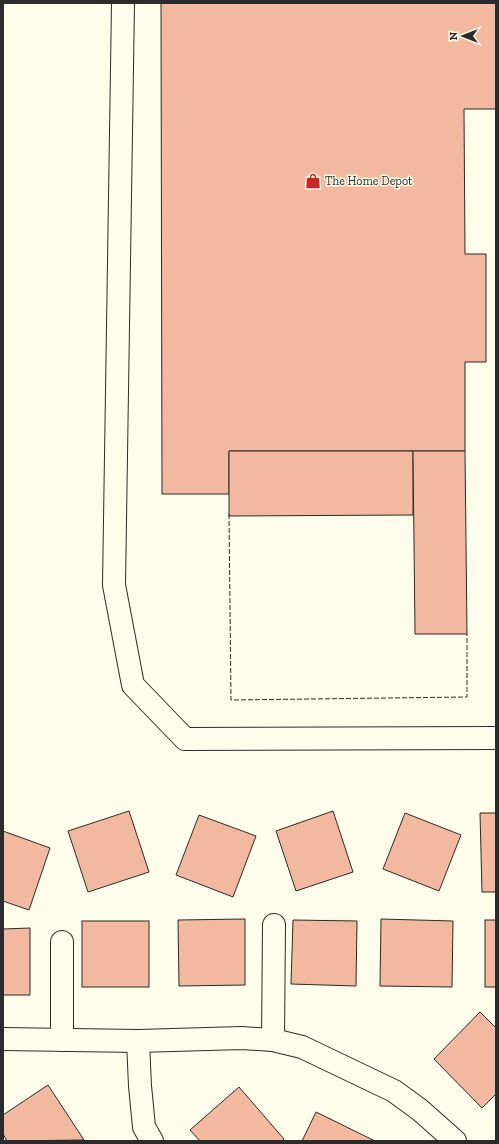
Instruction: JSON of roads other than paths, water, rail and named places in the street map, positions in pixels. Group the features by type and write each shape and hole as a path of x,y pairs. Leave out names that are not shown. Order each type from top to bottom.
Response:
{"lane":[{"path":"122,3 114,585 134,685 185,739 496,738"},
{"path":"273,1040 274,925"},
{"path":"62,942 62,1040"},
{"path":"3,1039 138,1040 242,1038 273,1040 302,1047 394,1091 420,1110 455,1141"},
{"path":"138,1040 144,1128 152,1141"}],"place":[{"name":"The Home Depot","path":"313,181"}]}
